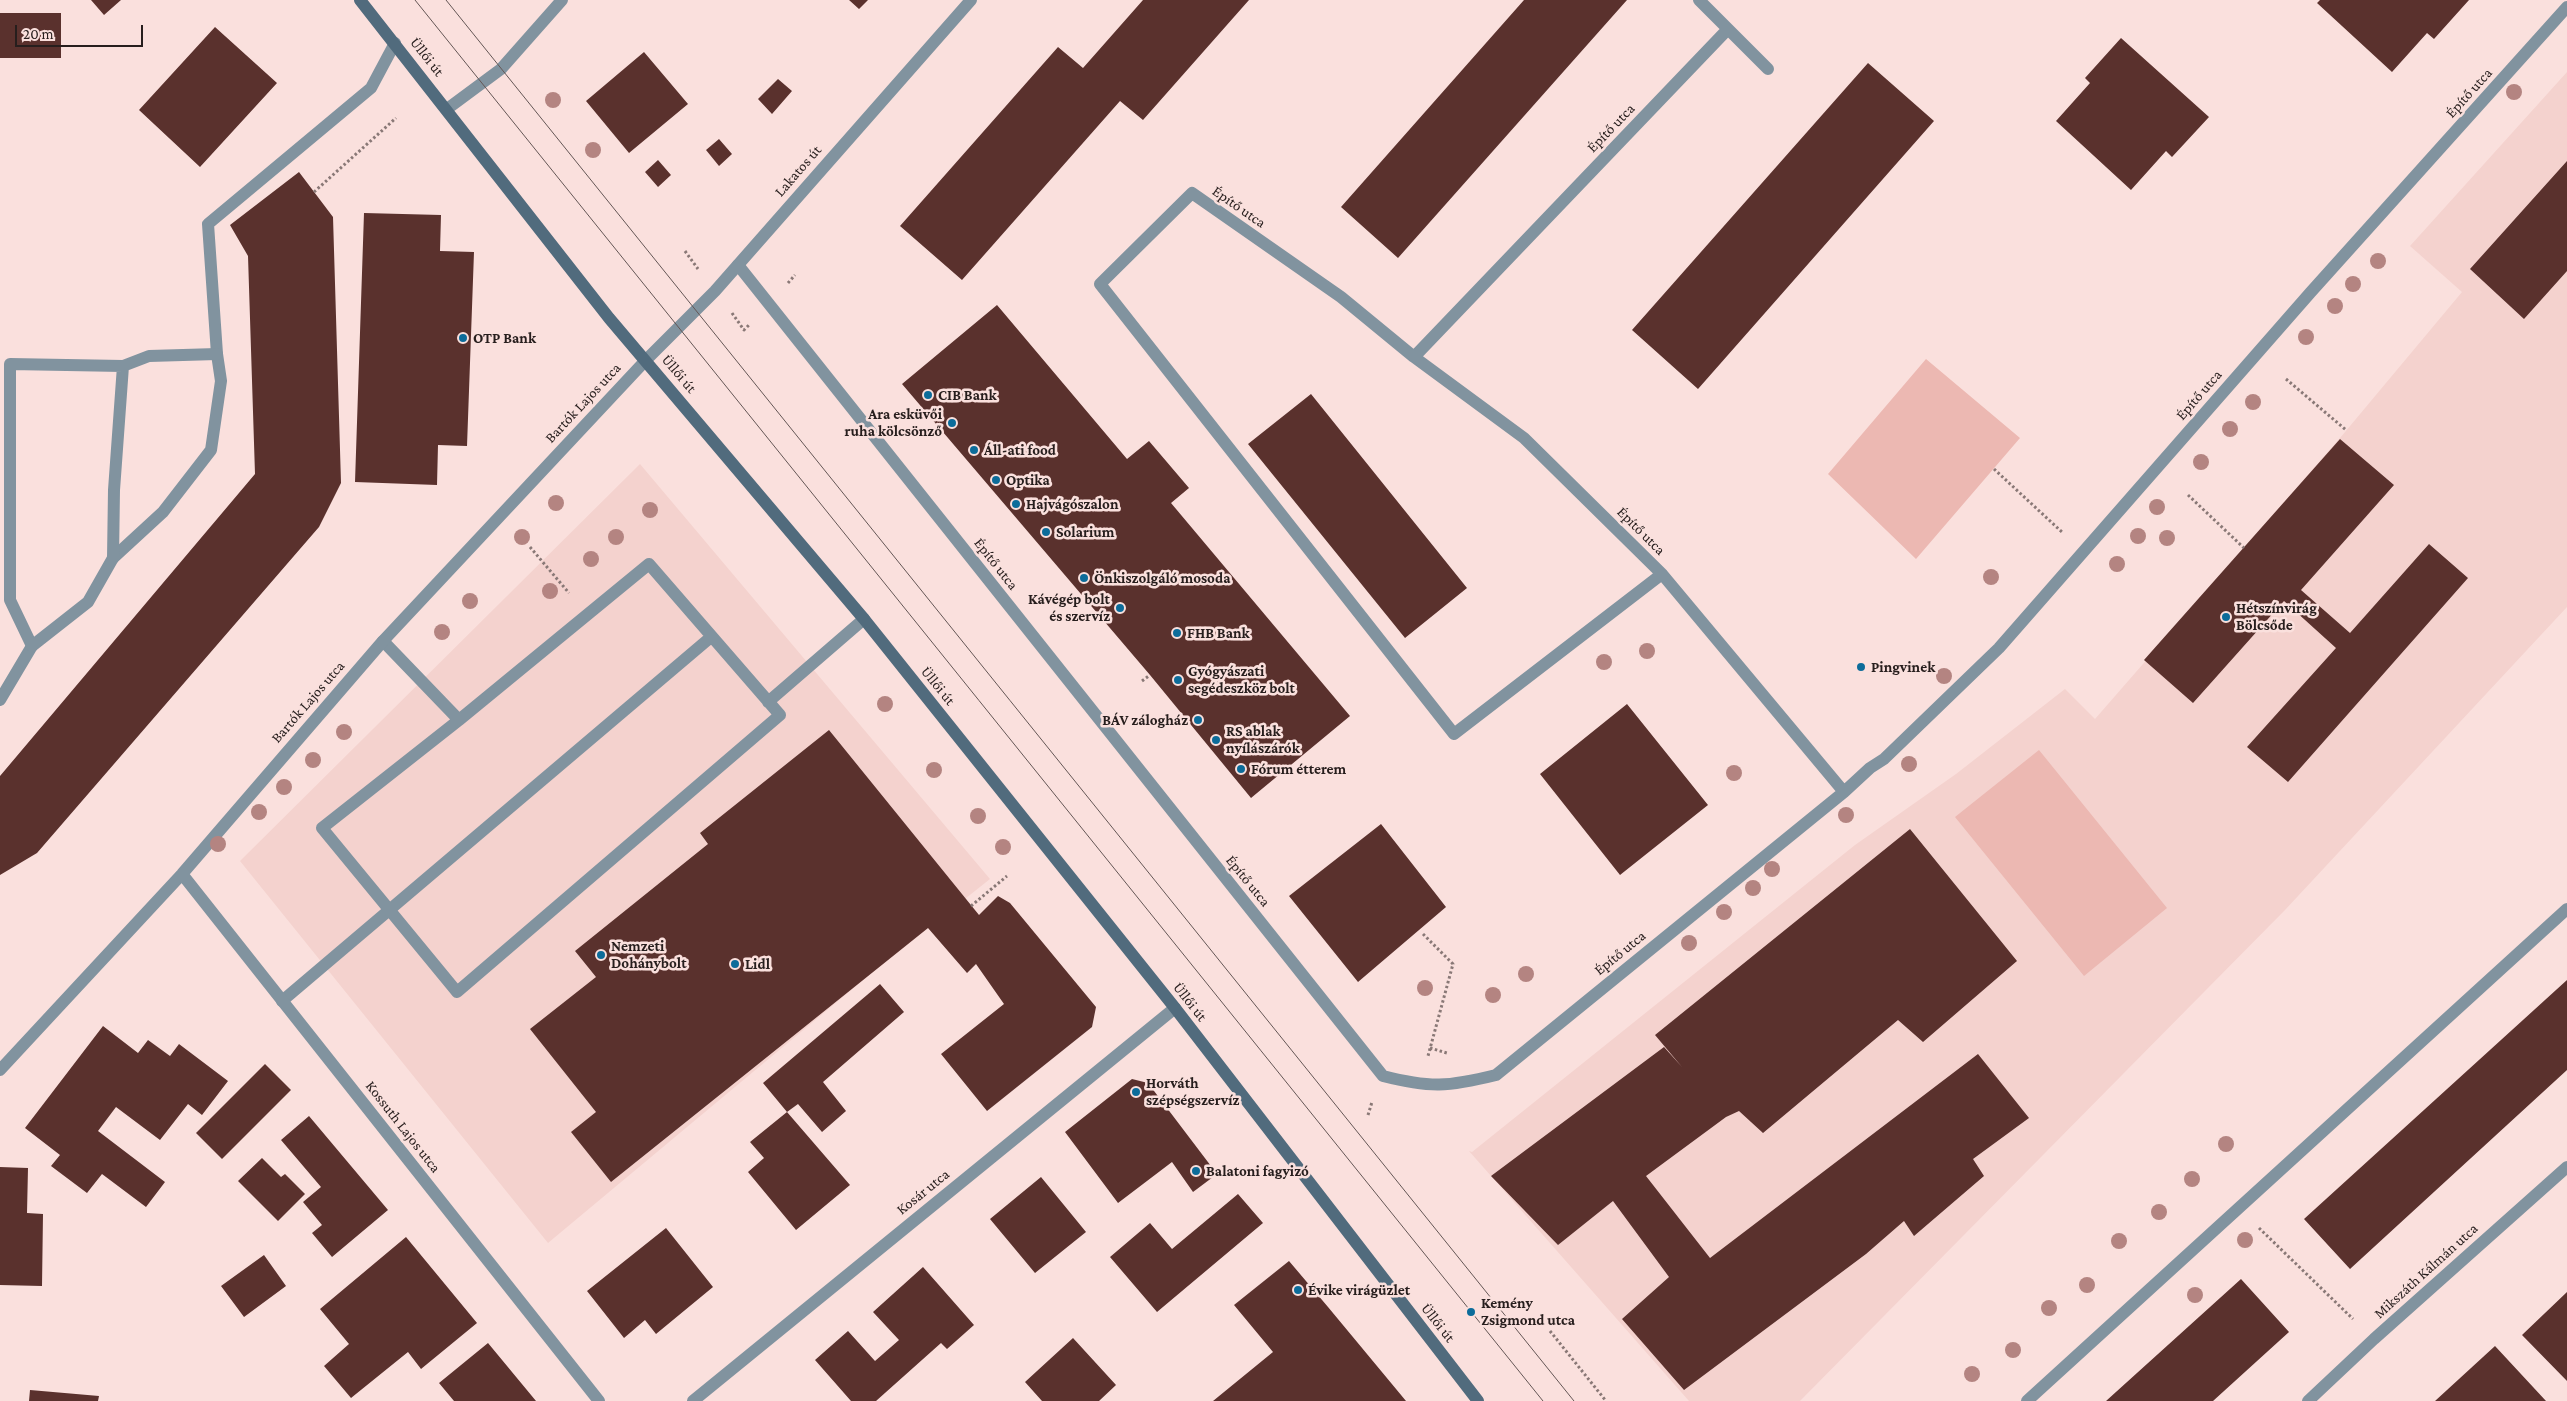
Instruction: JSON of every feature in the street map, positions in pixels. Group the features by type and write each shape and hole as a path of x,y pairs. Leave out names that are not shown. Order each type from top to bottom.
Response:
{"main road":[{"name":"Üllői út","path":"360,0 609,318 864,619 1175,1008 1478,1401"}],"street":[{"path":"447,109 501,69 562,0"},
{"name":"Lakatos út","path":"646,360 696,312 971,0"},
{"path":"1699,0 1768,69"},
{"name":"Építő utca","path":"738,265 1382,1076 1420,1085 1458,1085 1496,1075 1844,792 1870,768 1891,753 2000,648 2083,551 2567,7"},
{"name":"Építő utca","path":"1414,357 1728,30"},
{"path":"0,700 32,646 88,602 114,558 163,512 211,450 222,381 217,354 208,224 371,88 394,42"},
{"name":"Építő utca","path":"1662,574 1454,734 1100,284 1192,193 1341,298 1414,357 1524,438 1662,574 1844,792"},
{"path":"32,646 10,600 10,364 123,366 149,356 217,354"},
{"name":"Bartók Lajos utca","path":"0,1070 182,874 382,640 646,360"},
{"path":"114,558 114,490 123,366"},
{"path":"649,564 780,715 458,992 322,828 459,720 587,615 649,564"},
{"path":"768,702 864,619"},
{"path":"282,1000 711,637"},
{"path":"382,640 459,720"},
{"name":"Kossuth Lajos utca","path":"182,874 599,1401"},
{"path":"2026,1401 2567,909"},
{"name":"Kosár utca","path":"693,1401 1175,1008"},
{"name":"Mikszáth Kálmán utca","path":"2308,1401 2374,1339 2567,1167"}],"path":[{"path":"314,192 396,118"},
{"path":"2286,379 2346,430"},
{"path":"1994,469 2083,551"},
{"path":"2188,495 2244,548"},
{"path":"530,548 587,615"},
{"path":"1142,681 1150,675"},
{"path":"971,906 1007,876"},
{"path":"1420,1085 1453,964 1423,934"},
{"path":"2256,1224 2374,1339"},
{"path":"1550,1331 1606,1401"}],"shaded area":[{"path":"2567,72 2567,607 2285,910 1800,1401 1689,1401 1469,1151 1472,1152 1855,845 1956,774 2065,689 2095,719 2340,438 2462,292 2410,246"},
{"path":"1926,359 2020,438 1916,559 1828,474"},
{"path":"640,464 990,879 868,976 548,1243 240,861"},
{"path":"2039,750 2167,908 2084,976 1955,817"}],"building":[{"path":"91,0 121,0 104,15"},
{"path":"849,0 868,0 859,9"},
{"path":"1143,0 1249,0 1143,120 1120,101 962,280 900,226 1058,47 1083,68"},
{"path":"1524,0 1627,0 1398,258 1341,207"},
{"path":"2320,0 2469,0 2434,39 2427,33 2392,72 2317,3"},
{"path":"0,13 61,13 61,58 0,58"},
{"path":"215,27 277,83 200,167 139,110"},
{"path":"2121,38 2209,117 2172,157 2166,151 2131,190 2056,121 2090,83 2085,78"},
{"path":"644,52 688,104 629,153 586,101"},
{"path":"1868,63 1934,121 1698,389 1632,330"},
{"path":"778,79 792,91 772,114 758,99"},
{"path":"719,139 732,154 719,166 706,150"},
{"path":"658,160 671,175 658,187 645,172"},
{"path":"2567,161 2567,271 2524,319 2470,269"},
{"path":"299,172 333,217 341,483 319,527 37,853 0,875 0,776 255,474 248,256 230,225"},
{"path":"364,213 441,215 440,251 474,252 467,446 438,445 437,485 355,482"},
{"path":"997,305 1127,459 1149,441 1189,488 1171,503 1350,716 1251,798 1150,675 902,384"},
{"path":"1311,394 1467,588 1405,638 1248,444"},
{"name":"Hétszínvirág Bölcsőde","path":"2340,439 2394,485 2301,590 2350,633 2429,544 2468,578 2288,782 2247,747 2336,648 2284,601 2193,703 2144,660"},
{"path":"1627,704 1708,805 1620,875 1540,774"},
{"name":"Lidl","path":"829,730 979,915 998,896 1010,903 1096,1007 1092,1027 987,1111 941,1054 1004,1004 976,964 967,973 928,928 611,1182 571,1132 596,1112 530,1029 596,977 575,951 708,844 700,833"},
{"path":"1381,824 1446,907 1358,982 1289,896"},
{"path":"1910,829 2017,961 1923,1042 1898,1020 1763,1133 1739,1111 1726,1117 1646,1176 1710,1258 1978,1054 2029,1118 1973,1159 1984,1176 1914,1236 1904,1221 1866,1254 1684,1390 1622,1319 1669,1277 1613,1201 1558,1245 1491,1176 1664,1047 1682,1067 1655,1035"},
{"path":"2567,980 2567,1070 2350,1269 2304,1219"},
{"path":"880,984 904,1012 823,1082 846,1111 822,1132 798,1104 787,1112 763,1083"},
{"path":"103,1026 138,1053 148,1040 170,1056 179,1044 228,1081 202,1115 188,1104 160,1140 116,1107 98,1131 165,1182 146,1207 102,1174 87,1193 51,1166 60,1155 25,1128"},
{"path":"265,1064 291,1090 222,1159 196,1133"},
{"path":"1132,1079 1148,1083 1217,1174 1193,1192 1172,1162 1118,1203 1065,1132"},
{"path":"787,1112 850,1185 796,1230 748,1172 764,1158 750,1142"},
{"path":"309,1116 388,1210 332,1257 312,1233 322,1225 303,1202 321,1187 281,1140"},
{"path":"262,1158 281,1177 285,1174 305,1194 278,1221 238,1181"},
{"path":"0,1167 28,1168 27,1213 43,1214 42,1286 0,1285"},
{"path":"1041,1177 1086,1232 1035,1273 990,1219"},
{"path":"1238,1194 1263,1223 1157,1312 1110,1257 1150,1223 1172,1249"},
{"path":"666,1228 713,1287 656,1334 645,1320 624,1338 587,1291"},
{"path":"406,1237 477,1323 421,1369 408,1352 351,1398 324,1366 349,1344 320,1309"},
{"path":"264,1255 286,1286 244,1317 221,1286"},
{"path":"1289,1261 1406,1401 1213,1401 1273,1352 1234,1305"},
{"path":"923,1267 974,1325 947,1349 941,1343 876,1401 851,1401 815,1360 848,1331 875,1361 899,1340 873,1312"},
{"path":"2241,1279 2289,1332 2213,1401 2106,1401"},
{"path":"2567,1292 2567,1381 2522,1335"},
{"path":"1073,1338 1116,1385 1099,1401 1042,1401 1025,1382"},
{"path":"488,1343 536,1401 454,1401 439,1383"},
{"path":"2495,1346 2546,1401 2435,1401"},
{"path":"30,1390 99,1396 98,1401 29,1401"}],"tram line":[{"path":"415,0 1543,1401"},
{"path":"446,0 1574,1401"}],"place":[{"name":"OTP Bank","path":"463,338"},
{"name":"CIB Bank","path":"928,395"},
{"name":"Ara esküvői ruha kölcsönző","path":"952,423"},
{"name":"Áll-ati food","path":"974,450"},
{"name":"Optika","path":"996,480"},
{"name":"Hajvágószalon","path":"1016,504"},
{"name":"Solarium","path":"1046,532"},
{"name":"Önkiszolgáló mosoda","path":"1084,578"},
{"name":"Kávégép bolt és szervíz","path":"1120,608"},
{"name":"Hétszínvirág Bölcsőde","path":"2226,617"},
{"name":"FHB Bank","path":"1177,633"},
{"name":"Pingvinek","path":"1861,667"},
{"name":"Gyógyászati segédeszköz bolt","path":"1178,680"},
{"name":"BÁV zálogház","path":"1198,720"},
{"name":"RS ablak nyílászárók","path":"1216,740"},
{"name":"Fórum étterem","path":"1241,769"},
{"name":"Nemzeti Dohánybolt","path":"601,955"},
{"name":"Lidl","path":"735,964"},
{"name":"Horváth szépségszervíz","path":"1136,1092"},
{"name":"Balatoni fagyizó","path":"1196,1171"},
{"name":"Évike virágüzlet","path":"1298,1290"},
{"name":"Kemény Zsigmond utca","path":"1471,1312"}]}
